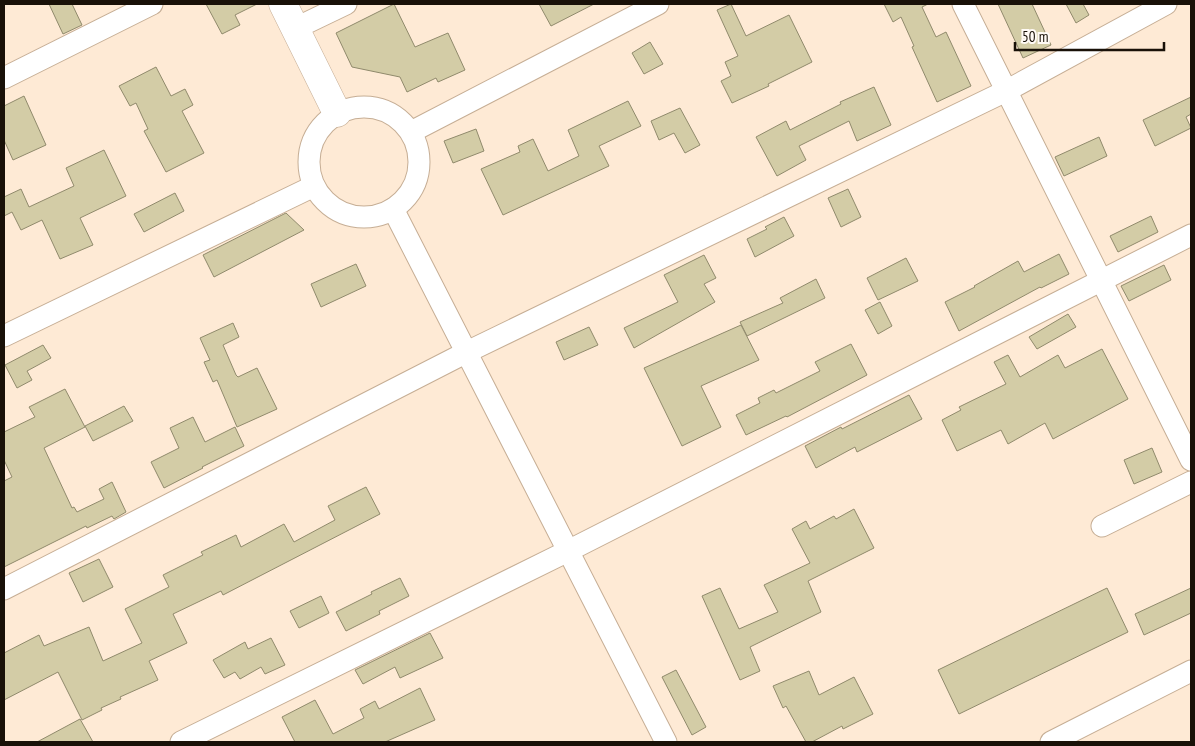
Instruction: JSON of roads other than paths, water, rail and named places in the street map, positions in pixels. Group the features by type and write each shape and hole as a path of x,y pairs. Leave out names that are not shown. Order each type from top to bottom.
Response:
{"street":[{"path":"4,78 152,4"},
{"path":"283,4 337,113"},
{"path":"294,29 346,4"},
{"path":"411,132 658,4"},
{"path":"963,4 1191,460"},
{"path":"4,589 467,352 1006,91 1166,4"},
{"path":"357,107 378,108 391,113 411,132 419,156 419,168 411,191 393,209 368,217 342,213 330,206 314,186 309,165 311,145 317,132 326,121 337,113 357,107"},
{"path":"4,336 314,186"},
{"path":"393,209 666,742"},
{"path":"181,742 568,551 1191,235"},
{"path":"1102,526 1191,482"},
{"path":"1051,742 1191,671"}]}
